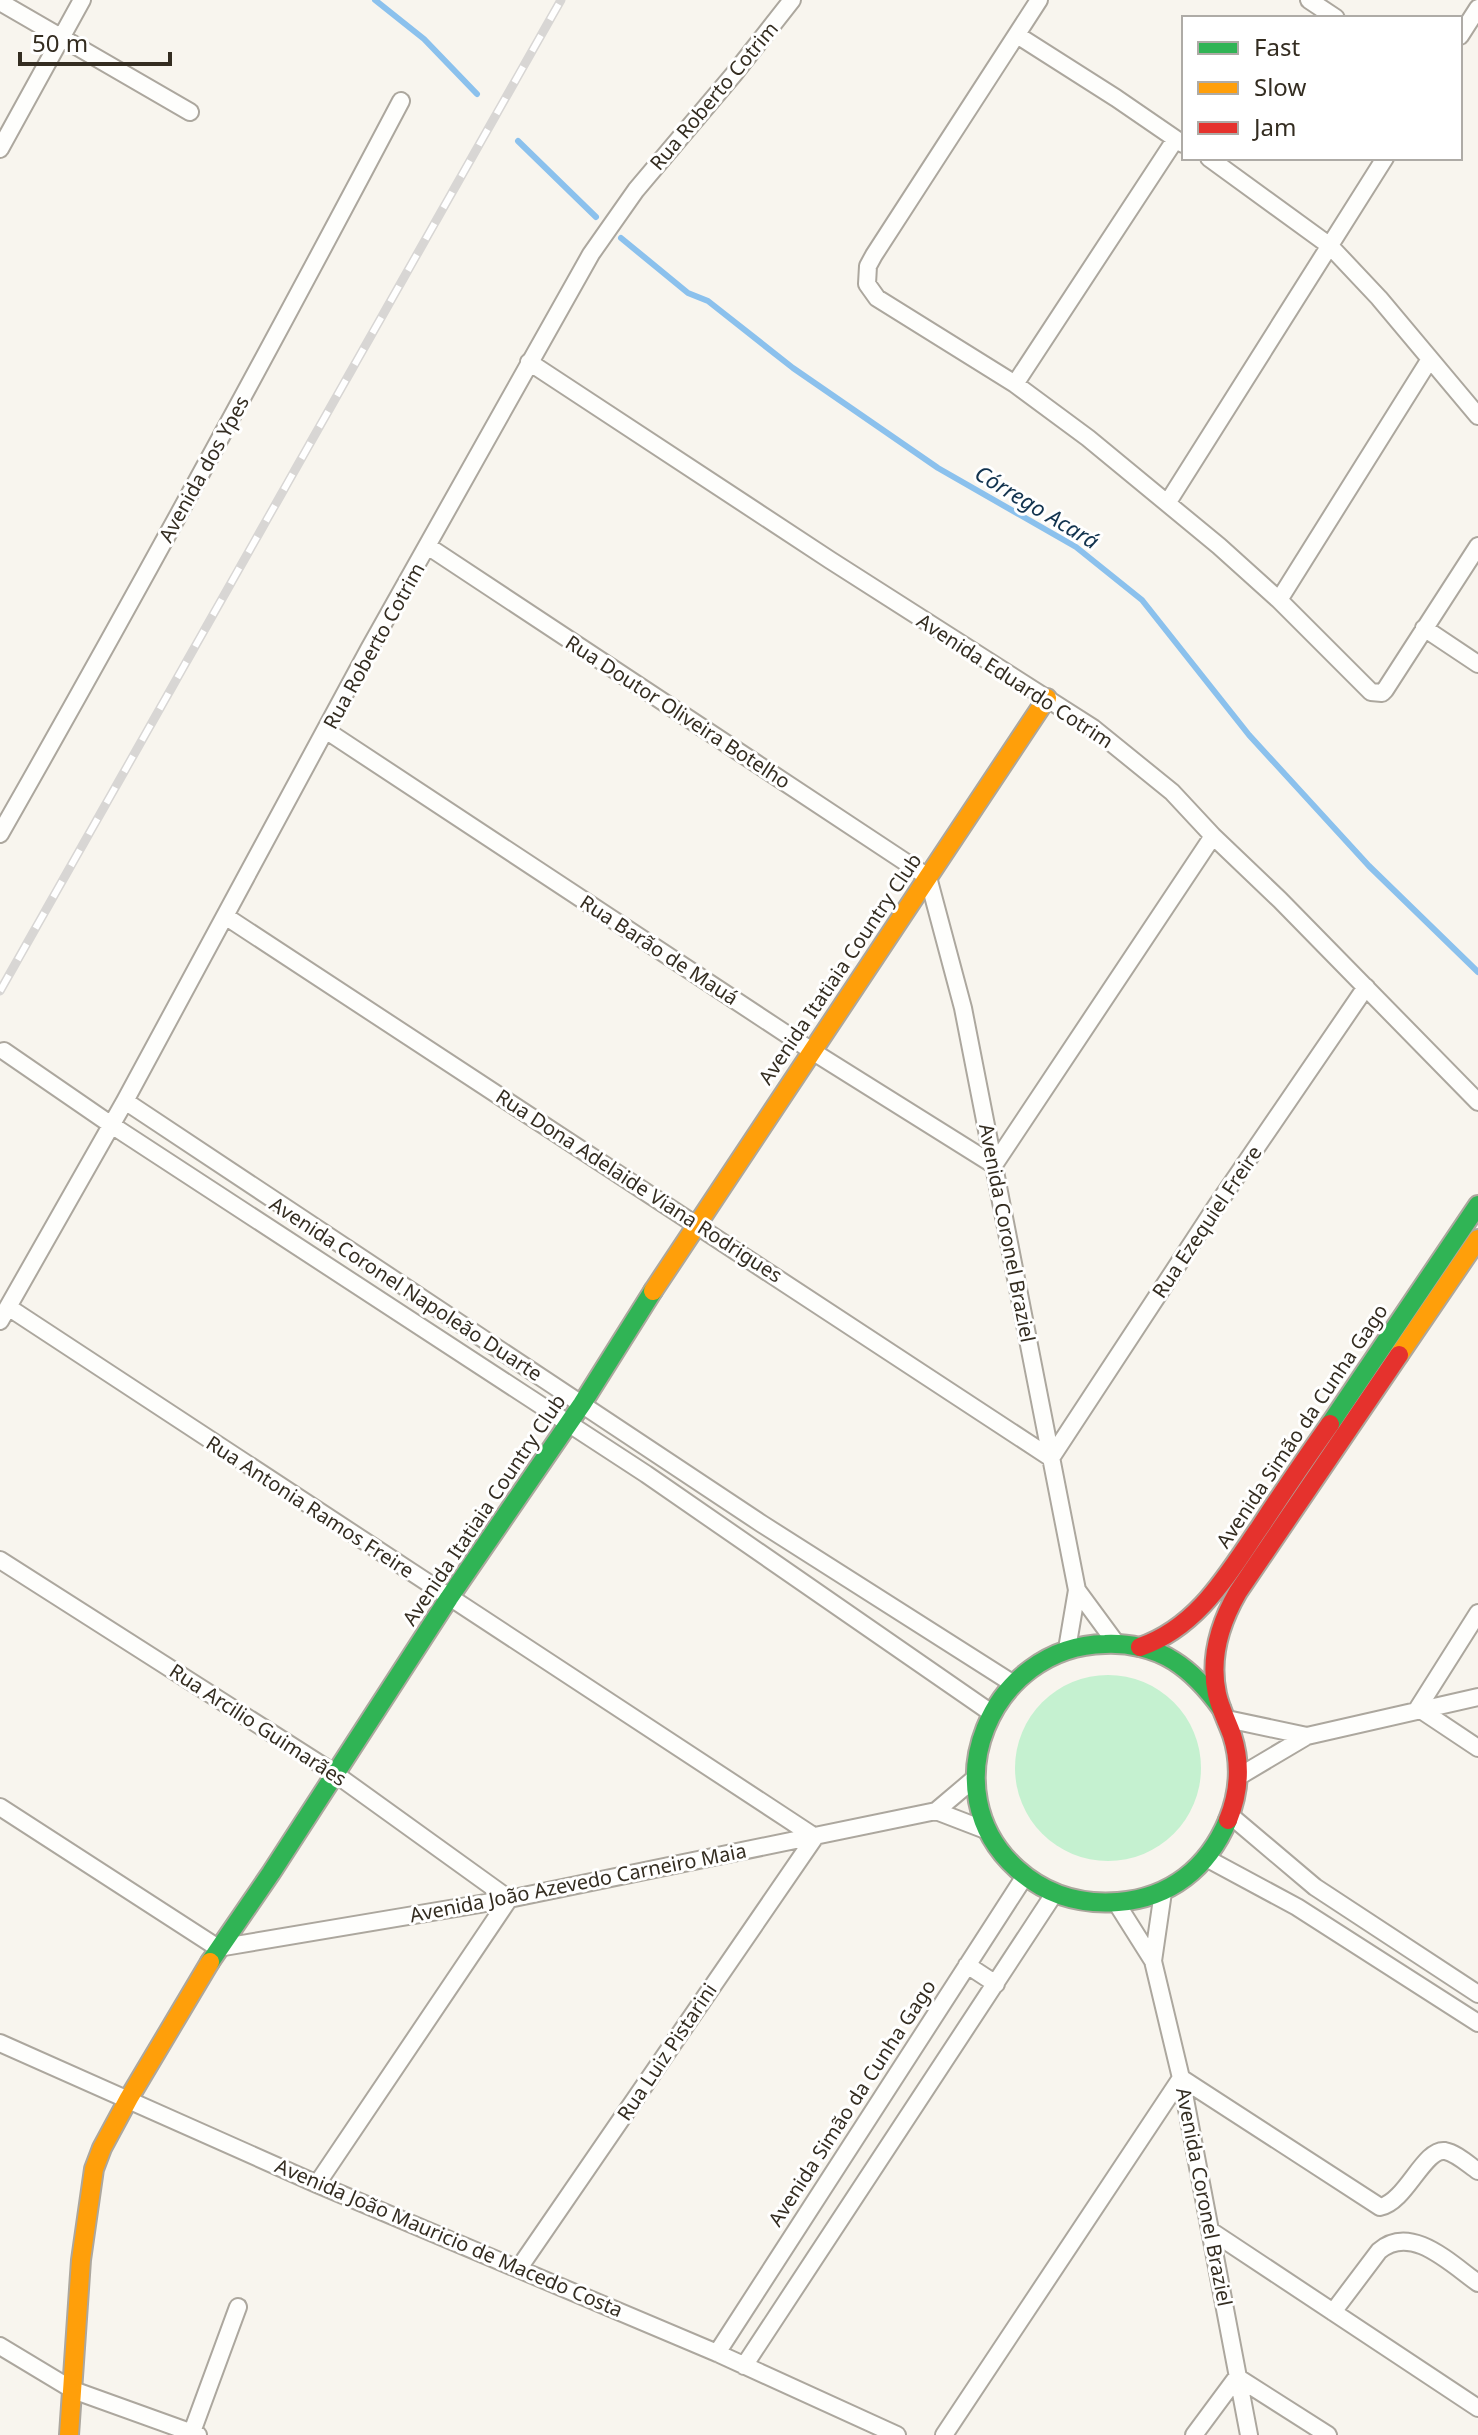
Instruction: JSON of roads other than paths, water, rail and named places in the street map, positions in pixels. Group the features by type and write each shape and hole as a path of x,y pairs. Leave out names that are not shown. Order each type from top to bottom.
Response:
{"street":[{"path":"0,149 82,0"},
{"name":"Rua Roberto Cotrim","path":"4,1314 125,1101 376,638 591,254 615,218 792,0"},
{"path":"1039,0 874,255 866,276 870,291 1015,384 1168,502 1279,600 1361,685 1376,694 1385,690 1478,546"},
{"path":"1309,0 1333,16"},
{"path":"0,2 190,112"},
{"path":"1462,33 1478,8"},
{"path":"1015,384 1179,143 1116,98 1017,35"},
{"name":"Avenida dos Ypes","path":"0,834 89,679 269,350 401,101"},
{"path":"1212,160 1330,246 1379,298 1478,416"},
{"path":"1168,502 1384,160"},
{"path":"1279,600 1430,359"},
{"name":"Avenida Eduardo Cotrim","path":"529,362 843,569 1093,728 1172,792 1478,1102"},
{"name":"Rua Doutor Oliveira Botelho","path":"429,547 928,877"},
{"path":"1424,628 1478,664"},
{"name":"Avenida Itatiaia Country Club","path":"69,2435 81,2260 94,2169 129,2098 218,1948 271,1873 449,1598 582,1404 1047,698"},
{"name":"Rua Barão de Mauá","path":"327,731 812,1051 994,1165"},
{"path":"994,1165 1213,836"},
{"name":"Avenida Coronel Braziel","path":"928,877 963,1008 1077,1590 1067,1649"},
{"name":"Rua Dona Adelaide Viana Rodrigues","path":"225,916 1051,1458"},
{"name":"Rua Ezequiel Freire","path":"1051,1458 1217,1205 1366,987"},
{"name":"Avenida Coronel Napoleão Duarte","path":"4,1051 110,1124 761,1551 990,1712"},
{"name":"Avenida Coronel Napoleão Duarte","path":"125,1101 510,1359 1012,1683"},
{"name":"Avenida Simão da Cunha Gago","path":"1224,1714 1216,1690 1215,1651 1221,1621 1426,1299 1478,1205"},
{"name":"Avenida Simão da Cunha Gago","path":"1140,1647 1159,1641 1185,1625 1215,1593 1426,1299 1478,1239"},
{"name":"Rua Antonia Ramos Freire","path":"4,1314 449,1598 815,1837"},
{"name":"Rua Arcilio Guimarães","path":"0,1560 334,1773 509,1899"},
{"name":"Avenida Coronel Braziel","path":"1077,1590 1116,1643"},
{"path":"1215,1593 1231,1603"},
{"path":"1418,1708 1478,1613"},
{"path":"1091,1643 1116,1643 1140,1647 1177,1662 1201,1682 1224,1714 1236,1748 1238,1777 1231,1816 1221,1838 1186,1877 1163,1892 1140,1900 1117,1904 1085,1903 1054,1894 1025,1876 1004,1856 988,1831 979,1805 975,1778 979,1744 990,1712 1012,1683 1037,1662 1067,1649 1091,1643"},
{"path":"1238,1777 1307,1736 1418,1708 1478,1697"},
{"path":"1418,1708 1478,1748"},
{"path":"1224,1714 1307,1736"},
{"name":"Avenida João Azevedo Carneiro Maia","path":"218,1948 509,1899 936,1811 975,1778"},
{"path":"0,1807 218,1948"},
{"path":"936,1811 988,1831"},
{"path":"1231,1816 1315,1887 1478,1994"},
{"name":"Rua Luiz Pistarini","path":"519,2268 815,1837"},
{"path":"1206,1858 1309,1914 1478,2023"},
{"name":"Avenida Simão da Cunha Gago","path":"717,2353 1025,1876"},
{"name":"Avenida Coronel Braziel","path":"1153,1961 1163,1892"},
{"path":"744,2366 1054,1894"},
{"path":"317,2184 509,1899"},
{"name":"Avenida Coronel Braziel","path":"1117,1904 1153,1961 1181,2078 1249,2435"},
{"path":"967,1965 996,1984"},
{"name":"Avenida João Mauricio de Macedo Costa","path":"0,2043 317,2184 717,2353 897,2435"},
{"path":"944,2435 1181,2078 1357,2195 1380,2207 1398,2199 1438,2152 1448,2152 1478,2171"},
{"path":"1211,2231 1478,2408"},
{"path":"1333,2312 1367,2264 1393,2241 1419,2244 1478,2283"},
{"path":"0,2346 73,2390 195,2434 238,2307"},
{"path":"1194,2435 1237,2377 1328,2435"}],"waterway":[{"name":"Córrego Acará","path":"375,0 424,39 477,94"},
{"name":"Córrego Acará","path":"518,141 596,217"},
{"name":"Córrego Acará","path":"621,238 688,293 708,301 793,368 938,468 1076,547 1142,600 1249,735 1369,866 1478,972"}],"railway":[{"path":"0,991 561,0"}]}
